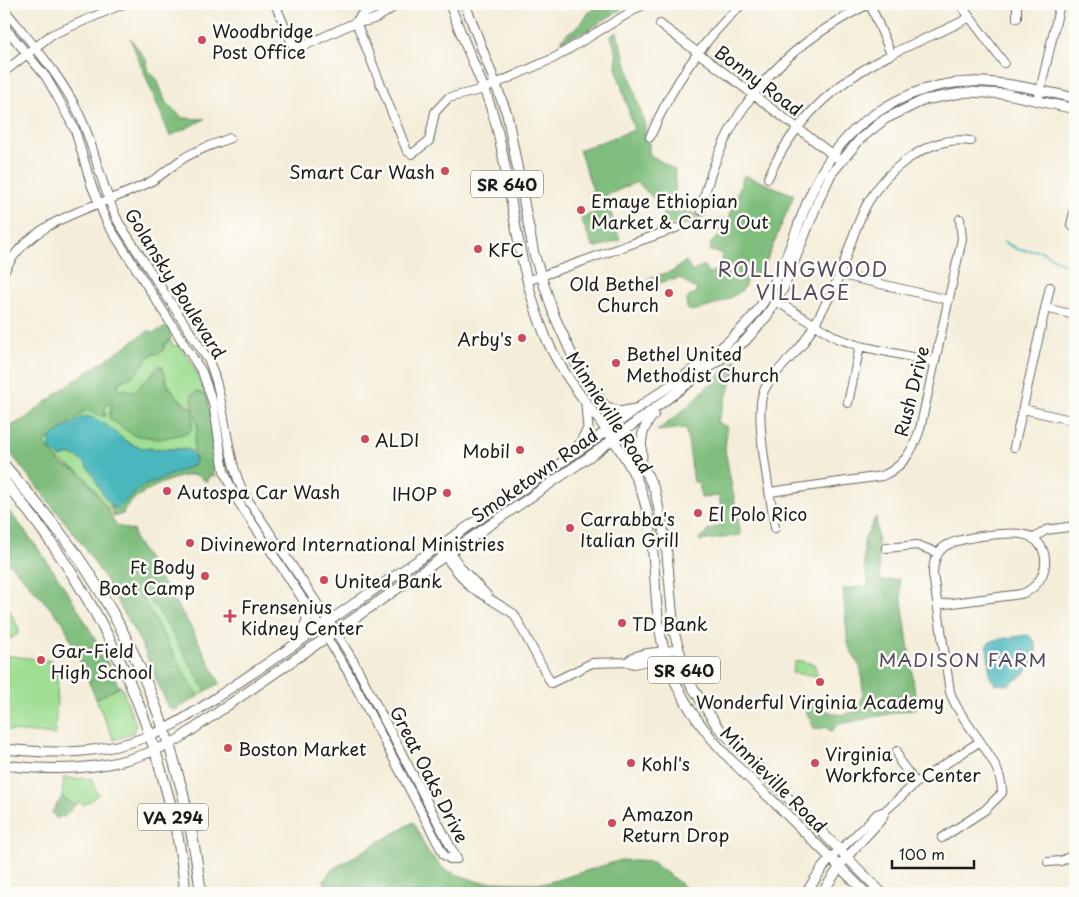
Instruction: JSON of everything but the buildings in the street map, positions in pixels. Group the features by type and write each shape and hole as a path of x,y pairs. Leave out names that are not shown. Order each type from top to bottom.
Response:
{"highway":[{"name":"VA 294","path":"4,465 58,530 98,588 137,663 169,745 192,832 201,893"},
{"name":"VA 294","path":"4,481 48,537 89,598 125,668 156,751 174,819 185,893"}],"main road":[{"name":"Minnieville Road","path":"450,4 484,88 499,137 515,229 527,280 547,341 585,402 607,431 634,474 648,515 658,621 664,652 682,698 704,731 728,757 866,893"},
{"name":"Minnieville Road","path":"465,4 496,83 512,136 528,227 540,275 572,358 642,460 655,491 663,524 672,617 678,649 682,665 695,694 717,726 882,893"},
{"name":"Smoketown Road","path":"4,749 49,753 84,752 120,746 164,730 298,643 638,409 724,345 760,308 776,279 814,184 832,155 856,129 874,114 904,97 932,87 961,82 992,81 1075,98"},
{"name":"Smoketown Road","path":"4,765 48,770 77,770 123,762 169,745 226,709 624,432 745,341 760,324 776,301 789,276 822,191 840,161 860,139 885,119 924,100 952,94 984,92 1038,100 1075,109"},
{"path":"570,457 583,440 588,429 585,402"},
{"path":"642,460 640,444 643,430 662,404"},
{"path":"605,406 620,412 638,409"},
{"path":"298,643 307,620 304,601"},
{"path":"806,893 823,866 831,858 843,854"},
{"path":"822,893 840,866 843,854"}],"street":[{"path":"4,72 35,47 61,30 123,4"},
{"path":"275,4 295,50 356,22 364,22 376,18 397,4"},
{"path":"356,22 361,15 385,4"},
{"path":"356,22 410,153 415,153 429,141 435,112 443,102 454,96 484,88 573,48 644,4"},
{"path":"650,137 678,80 697,52 742,4"},
{"path":"701,210 718,154 736,119 772,72 810,38 828,25 870,4 891,54"},
{"path":"960,4 1004,63"},
{"path":"1017,4 1018,18"},
{"path":"1038,100 1060,4"},
{"name":"Golansky Boulevard","path":"4,9 57,76 76,108 90,142 108,199 119,223 209,361 217,381 237,479 254,510 336,631"},
{"path":"768,178 780,152 797,127 816,105 842,83 891,54 951,28 970,17"},
{"name":"Bonny Road","path":"660,24 840,161"},
{"name":"Golansky Boulevard","path":"4,26 46,77 68,115 98,203 115,238 202,372 209,390 220,454 228,482 246,515 327,638"},
{"path":"4,272 6,261 35,235 98,203 151,181 190,154 230,138"},
{"path":"776,528 760,424 763,393 773,377 802,344 814,326 826,304 863,209 881,181 902,163 932,145 952,140 971,141"},
{"path":"1075,207 1072,225 1075,228"},
{"name":"Rush Drive","path":"770,492 872,479 897,469 911,452 918,437 962,239 960,219"},
{"path":"527,280 676,228"},
{"path":"838,274 949,300"},
{"path":"1014,447 1050,287"},
{"path":"776,301 814,326 837,338 860,346 935,362"},
{"path":"1045,308 1075,315"},
{"path":"181,337 189,331"},
{"path":"848,403 860,346"},
{"path":"1023,409 1075,421"},
{"path":"228,482 237,479"},
{"path":"1034,539 1046,530 1075,526"},
{"path":"938,606 1021,594 1030,591 1042,577 1045,564 1042,551 1034,539 1012,533 959,541 945,546 938,553 933,574 950,692 956,707 998,772 1002,793 985,810 942,838"},
{"path":"441,545 468,586 509,609 519,620 550,683 592,663 627,662 634,664 660,658 664,652 678,649"},
{"path":"886,548 917,546 938,553"},
{"name":"Great Oaks Drive","path":"327,638 348,672 444,855 450,859 457,859 370,690 336,631"},
{"path":"843,854 882,820 885,811 916,783 979,742"},
{"path":"898,751 902,766 916,783"},
{"path":"1048,862 1061,862 1075,854"}],"green space":[{"path":"607,4 630,4 586,31 561,41 592,10"},
{"path":"617,32 645,126 645,136 649,139 649,154 675,170 675,208 705,216 697,224 665,224 660,205 637,182 605,196 620,240 598,247 592,246 581,218 597,212 590,192 593,190 579,150 634,130 616,67 617,56 611,36"},
{"path":"130,38 146,60 149,72 157,79 166,103 183,118 205,119 170,136"},
{"path":"744,175 794,195 760,276 746,281 743,289 725,300 699,310 687,309 686,303 688,298 697,293 695,287 692,287 680,278 651,285 647,281 649,278 673,271 686,261 692,272 704,265 708,274 723,266 722,253 710,251 711,243 721,235 719,219 728,221"},
{"path":"167,327 170,329 171,339 164,345 164,349 160,353 151,355 134,375 118,383 118,388 120,391 125,389 133,392 162,365 168,386 183,403 193,409 192,429 188,433 160,439 133,435 109,418 112,405 109,403 104,409 105,417 86,410 46,441 45,445 61,464 77,471 85,478 118,526 134,531 134,538 189,624 220,683 206,691 159,611 142,593 141,596 190,684 199,696 175,710 168,707 142,645 83,545 4,445 4,430 26,418 65,387 150,330 152,333"},
{"path":"170,340 173,346 180,345 192,363 207,396 191,399 197,419 193,452 186,449 140,448 127,442 91,417 65,455 81,459 87,465 111,505 111,510 107,508 82,474 59,461 51,454 45,445 46,441 86,410 106,415 104,409 109,403 112,405 110,414 192,429 193,414 190,405 175,394 159,365 142,385 133,392 125,389 120,391 118,388 118,383 134,375 151,355 160,353 164,345"},
{"path":"735,359 739,363 717,422 727,427 725,450 741,535 700,541 699,538 706,535 708,530 724,523 719,496 701,498 699,482 694,482 686,428 657,431 685,409"},
{"path":"197,391 207,396 218,466 212,471 215,477 210,475 207,483 206,480 199,476 191,475 168,481 144,492 126,507 123,514 113,517 111,505 114,507 120,505 143,486 194,465 194,440 198,429 191,395"},
{"path":"4,505 68,592 95,639 119,687 96,699 63,622 10,564 4,563"},
{"path":"876,517 880,581 899,579 917,708 836,725 832,732 826,727 814,730 804,706 811,701 838,714 859,710 863,693 861,669 848,645 843,589 869,586 864,564 864,540"},
{"path":"142,593 159,611 206,691 199,696 190,684 141,595"},
{"path":"4,600 19,629 18,634 4,642"},
{"path":"4,655 52,661 58,677 55,735 4,730"},
{"path":"800,661 814,664 818,676 792,673 795,662"},
{"path":"121,686 136,725 133,733 114,740 96,699"},
{"path":"64,777 75,779 91,778 98,795 84,805 79,802 75,805 62,797"},
{"path":"62,797 75,805 64,817 60,816 57,819 52,812"},
{"path":"413,822 428,852 445,870 479,882 547,883 621,860 652,862 693,893 331,893 324,881 331,870"}],"water":[{"path":"82,417 89,417 102,422 125,440 138,447 189,450 195,456 194,465 143,486 117,508 114,507 103,494 91,471 85,464 69,454 60,458 49,449 51,437"},
{"path":"1026,635 1033,639 1036,646 1035,659 1032,664 1024,674 1008,685 995,684 990,677 987,644 994,640"}],"waterway":[{"path":"1004,242 1019,250 1041,251 1075,270"}],"place":[{"name":"Woodbridge Post Office","path":"202,40"},
{"name":"Smart Car Wash","path":"445,171"},
{"name":"Emaye Ethiopian Market & Carry Out","path":"581,210"},
{"name":"KFC","path":"478,249"},
{"name":"Old Bethel Church","path":"669,293"},
{"name":"Arby's","path":"522,338"},
{"name":"Bethel United Methodist Church","path":"616,363"},
{"name":"ALDI","path":"365,439"},
{"name":"Mobil","path":"520,450"},
{"name":"Autospa Car Wash","path":"167,491"},
{"name":"IHOP","path":"447,493"},
{"name":"El Polo Rico","path":"698,513"},
{"name":"Carrabba's Italian Grill","path":"570,528"},
{"name":"Divineword International Ministries","path":"190,543"},
{"name":"Ft Body Boot Camp","path":"205,576"},
{"name":"United Bank","path":"324,580"},
{"name":"Frensenius Kidney Center","path":"230,616"},
{"name":"TD Bank","path":"622,623"},
{"name":"Gar-Field High School","path":"41,660"},
{"name":"Wonderful Virginia Academy","path":"820,682"},
{"name":"Boston Market","path":"228,748"},
{"name":"Kohl's","path":"631,763"},
{"name":"Virginia Workforce Center","path":"815,763"},
{"name":"Amazon Return Drop","path":"612,823"}],"district":[{"name":"ROLLINGWOOD VILLAGE","path":"803,280"},
{"name":"MADISON FARM","path":"963,659"}]}
